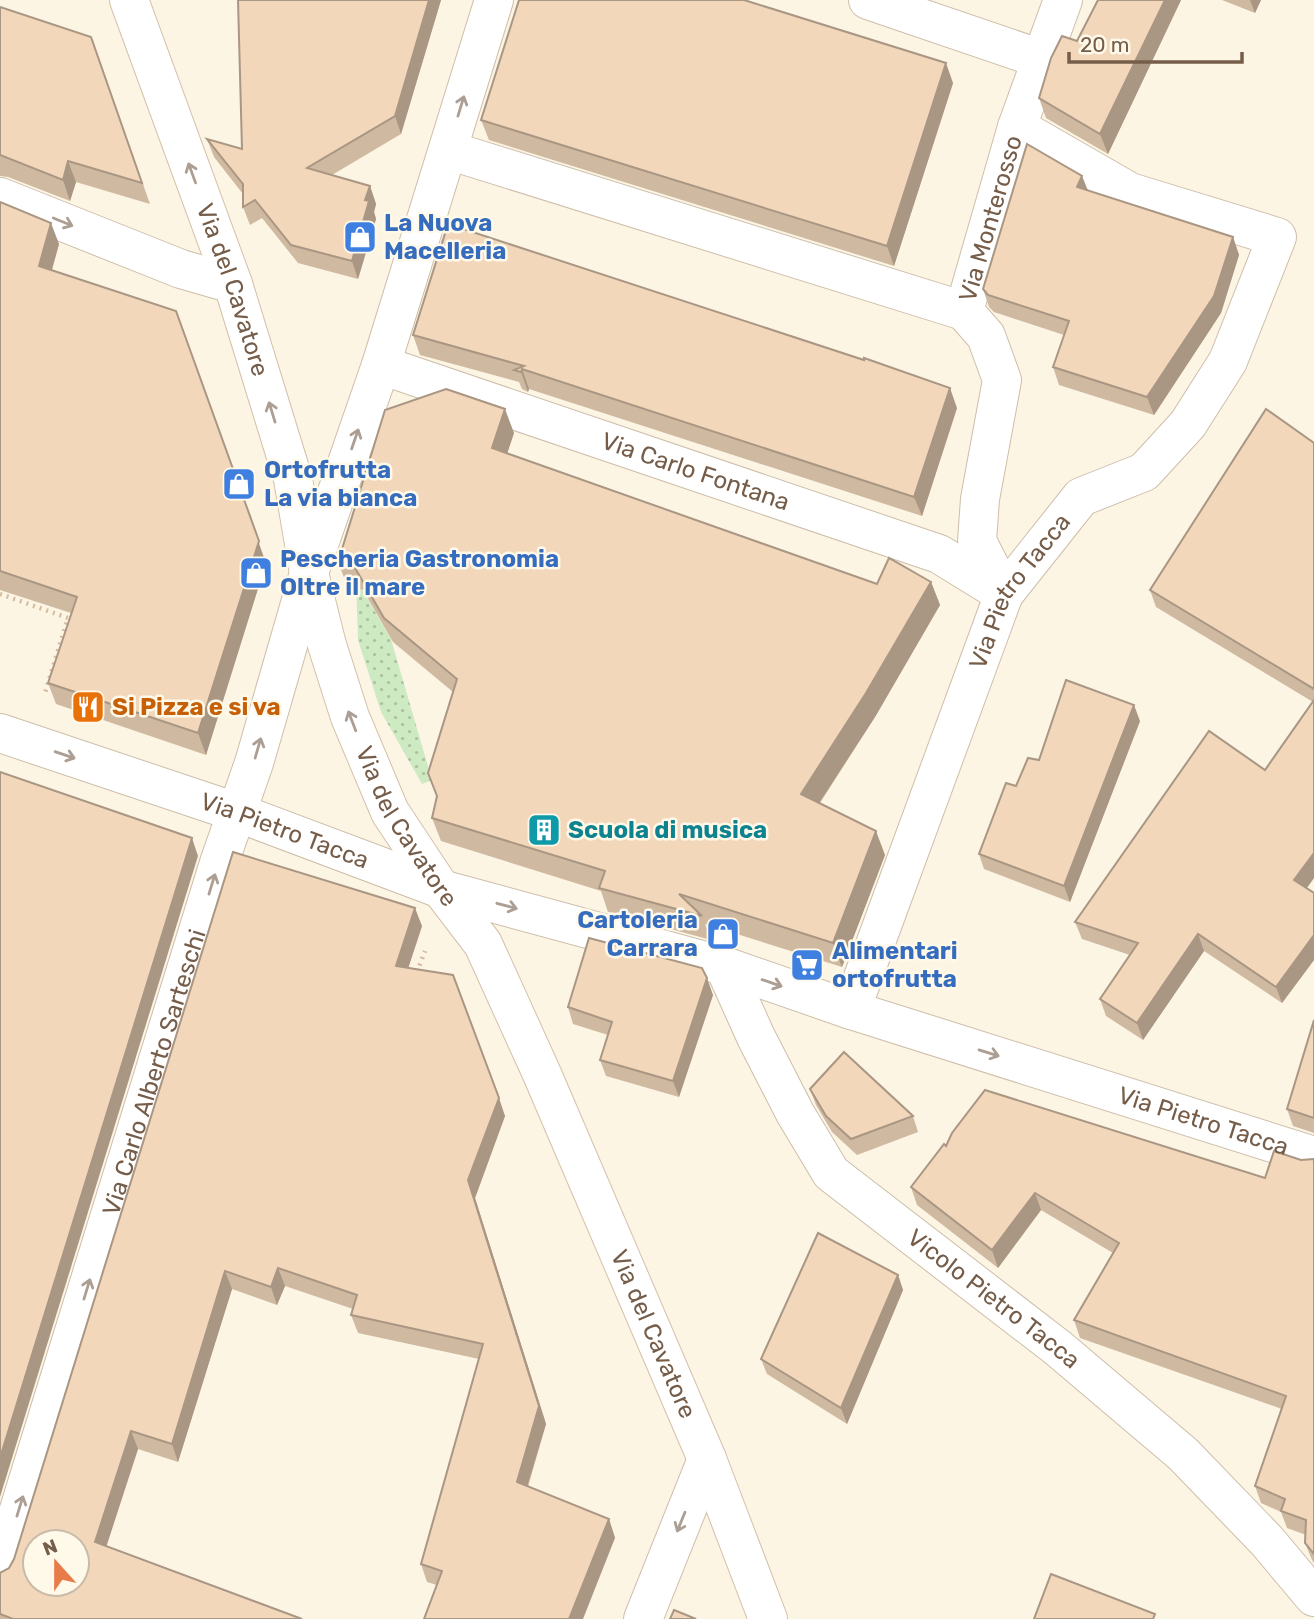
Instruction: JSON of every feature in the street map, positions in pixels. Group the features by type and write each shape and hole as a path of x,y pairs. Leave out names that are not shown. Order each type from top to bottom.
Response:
{"street":[{"name":"Via del Cavatore","path":"129,0 233,284 293,479 309,573 349,717 390,812 441,889 483,944 542,1074 707,1459 768,1619"},
{"path":"309,573 381,365 494,0"},
{"path":"868,0 1041,59"},
{"name":"Via Monterosso","path":"1004,594 977,541 980,499 1002,380 986,336 964,310 1041,59 1063,0"},
{"name":"Via Pietro Tacca","path":"851,1010 1004,594 1081,497 1144,472 1188,424 1228,361 1277,237 1130,192 1019,128"},
{"path":"448,150 964,310"},
{"path":"0,197 181,270 233,284"},
{"name":"Via Carlo Fontana","path":"381,365 939,554 1004,594"},
{"name":"Via Carlo Alberto Sarteschi","path":"0,1571 236,813 254,763 309,573"},
{"name":"Via Pietro Tacca","path":"0,733 236,813 441,889 724,966 851,1010 1314,1156"},
{"name":"Vicolo Pietro Tacca","path":"724,966 794,1113 831,1173 1058,1348 1184,1454 1267,1541 1314,1597"},
{"path":"643,1619 707,1459"}],"path":[{"path":"0,594 68,618 42,701"},
{"path":"415,979 419,966"}],"green space":[{"path":"356,579 391,639 432,780 422,784 381,712 358,640"}],"building":[{"path":"238,0 429,0 395,116 307,168 370,186 365,200 369,201 352,261 291,245 255,200 243,207 243,184 207,139 242,149"},
{"path":"519,0 744,0 946,63 887,246 481,120"},
{"path":"1098,0 1165,0 1100,134 1039,98 1051,58 1062,36 1077,41"},
{"path":"0,7 91,37 142,183 68,161 63,180 0,155"},
{"path":"1027,144 1082,176 1077,187 1233,237 1214,296 1147,397 1053,367 1069,321 988,295 983,289"},
{"path":"0,202 51,223 39,266 176,311 259,541 198,733 48,683 77,597 0,571"},
{"path":"448,224 950,388 914,497 522,369 521,372 514,370 524,366 413,335"},
{"path":"446,389 505,409 492,448 877,584 889,558 931,582 866,693 801,794 876,831 833,943 679,894 702,916 599,888 605,871 432,818 437,796 428,773 457,679 384,618 354,566 338,562 385,410"},
{"path":"1266,409 1314,443 1314,689 1150,590"},
{"path":"1066,680 1134,705 1064,886 979,854 1006,783 1016,786 1028,758 1039,760"},
{"path":"1314,700 1314,853 1294,880 1314,893 1314,935 1276,987 1198,934 1137,1023 1100,999 1138,943 1075,922 1209,731 1265,770"},
{"path":"0,772 192,838 0,1458"},
{"path":"233,852 415,908 396,966 453,975 499,1098 468,1180 539,1406 517,1482 609,1519 569,1619 424,1619 442,1571 421,1564 483,1344 351,1315 357,1295 278,1268 271,1287 225,1271 172,1444 131,1431 95,1542 302,1619 13,1619 0,1614 0,1573 9,1568 21,1536 21,1598 91,1598 91,1528 24,1528"},
{"path":"589,938 702,968 707,978 673,1081 600,1060 612,1022 568,1007"},
{"path":"1314,1020 1314,1118 1287,1109"},
{"path":"844,1052 913,1116 851,1139 826,1116 810,1089"},
{"path":"985,1090 1265,1178 1274,1151 1301,1160 1314,1159 1314,1554 1305,1543 1306,1520 1281,1511 1285,1499 1255,1486 1286,1396 1074,1320 1119,1243 1035,1193 992,1250 911,1187 944,1144 946,1146 952,1133"},
{"path":"818,1233 898,1275 841,1408 761,1359"},
{"path":"1051,1574 1155,1614 1153,1619 1034,1619"},
{"path":"674,1610 696,1619 670,1619"}],"place":[{"name":"La Nuova Macelleria","path":"360,237"},
{"name":"Ortofrutta La via bianca","path":"239,484"},
{"name":"Pescheria Gastronomia Oltre il mare","path":"256,573"},
{"name":"Si Pizza e si va","path":"88,707"},
{"name":"Scuola di musica","path":"544,830"},
{"name":"Cartoleria Carrara","path":"723,934"},
{"name":"Alimentari ortofrutta","path":"807,965"}]}
